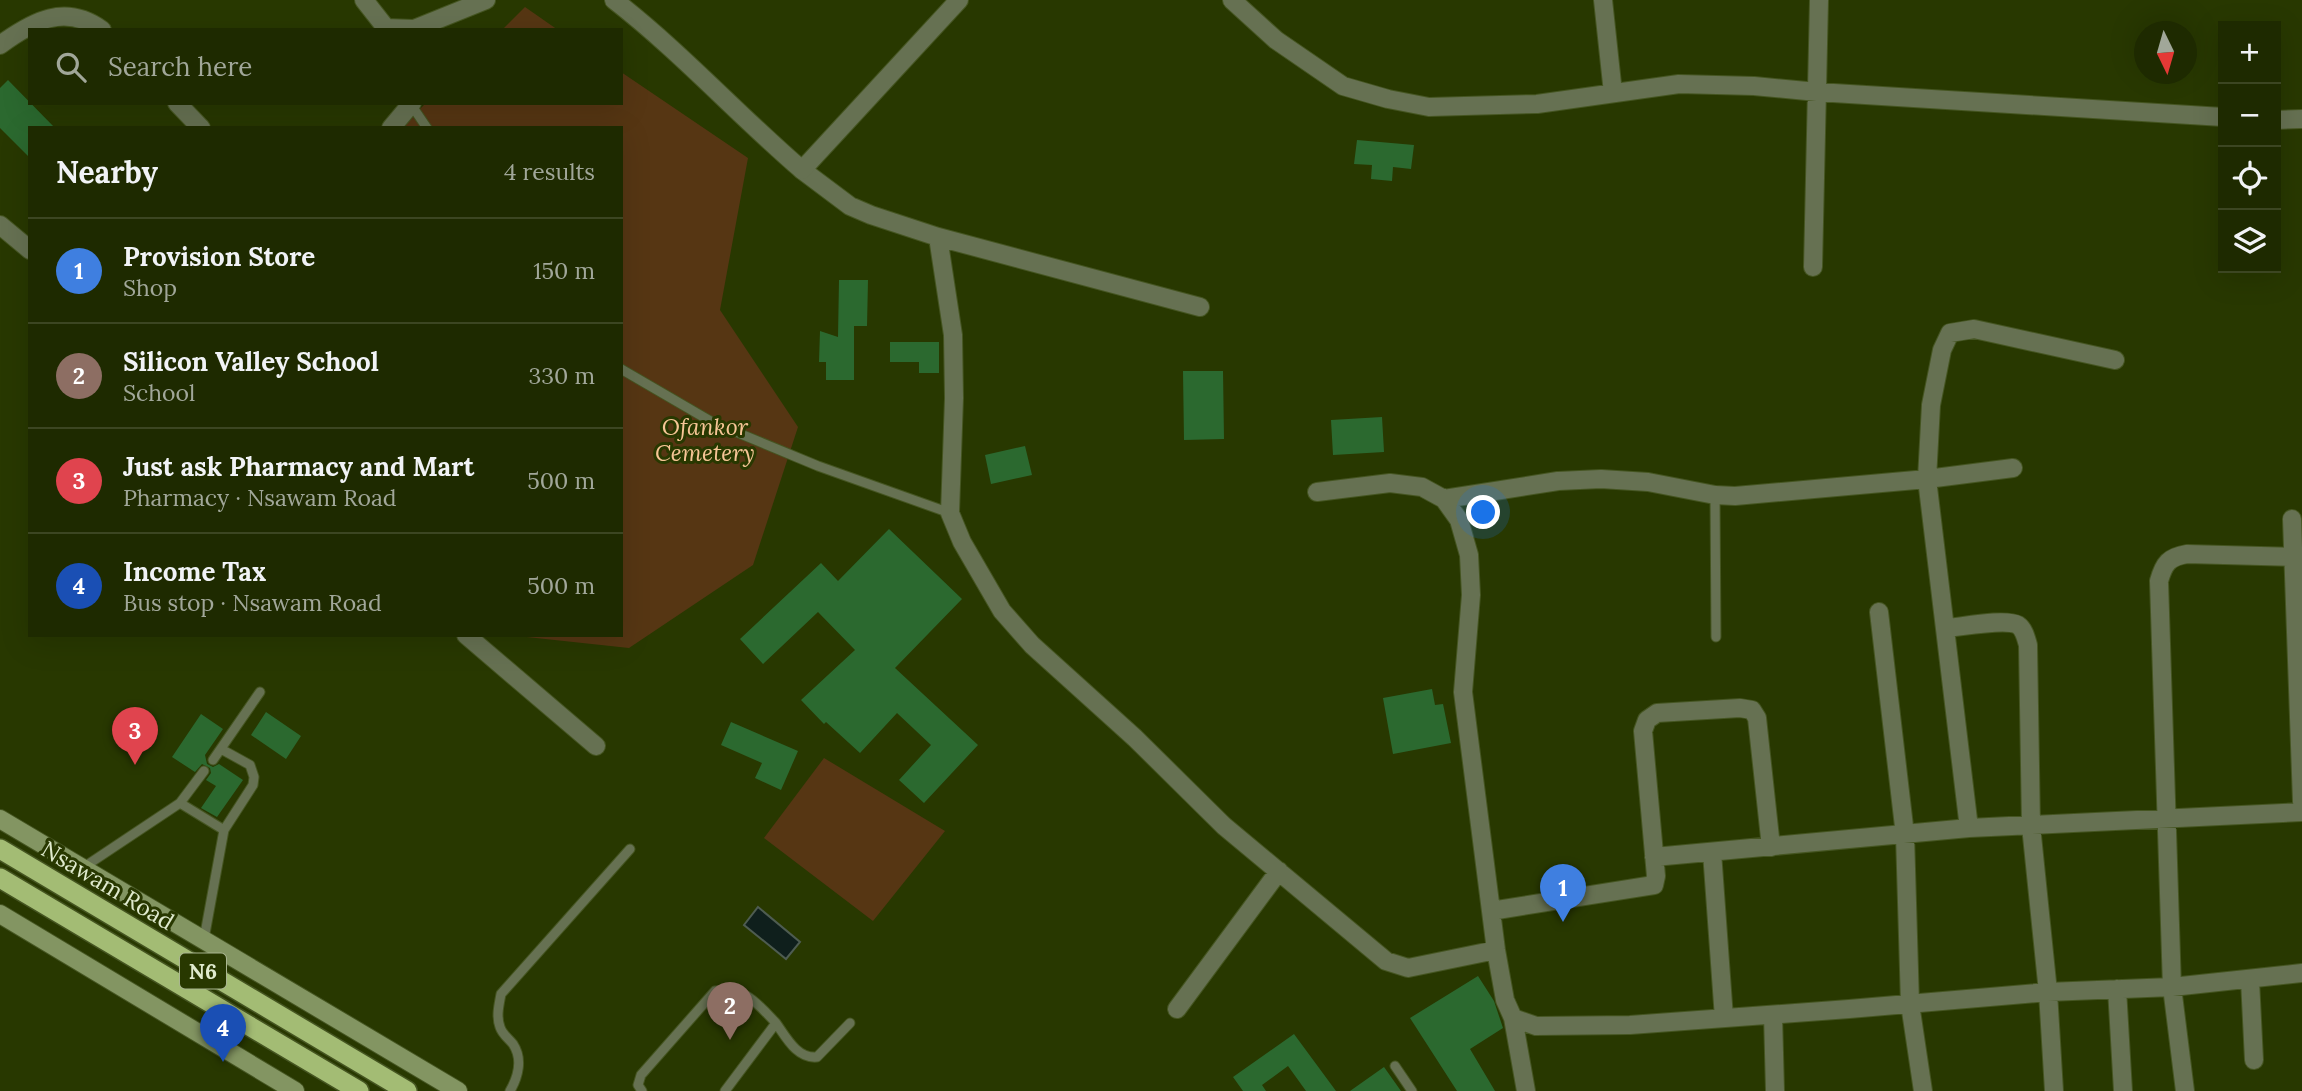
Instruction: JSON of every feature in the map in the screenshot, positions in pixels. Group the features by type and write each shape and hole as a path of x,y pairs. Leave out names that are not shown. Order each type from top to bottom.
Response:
{"highway":[{"name":"Nsawam Road","path":"0,849 407,1091"},
{"name":"N6","path":"0,878 359,1091"}],"main road":[{"path":"0,819 458,1091"},
{"path":"0,914 295,1091"}],"street":[{"path":"364,0 386,28"},
{"path":"416,28 486,0"},
{"path":"614,0 650,28 766,139 850,206 938,237 1200,307"},
{"path":"1232,0 1276,40 1343,86 1429,107 1537,104 1679,84 1754,86 2218,117"},
{"path":"1603,0 1613,93"},
{"path":"1813,267 1819,0"},
{"path":"802,170 956,1"},
{"path":"0,46 22,30 62,15 86,19 99,28"},
{"path":"179,105 199,126"},
{"path":"393,126 411,105"},
{"path":"2281,120 2302,119"},
{"path":"0,225 28,248"},
{"path":"938,237 954,335 950,513 962,542 1002,611 1032,645 1135,738 1224,826 1387,961 1408,968 1496,950"},
{"path":"1969,828 1927,480 1931,405 1942,350 1950,333 1975,328 2115,360"},
{"path":"1444,499 1558,481 1601,479 1648,482 1715,495 1744,496 1927,480 2013,468"},
{"path":"1317,492 1390,484 1422,487 1444,499 1459,520 1469,555 1471,595 1463,692 1496,950 1505,1000 1513,1018 1526,1091"},
{"path":"2292,519 2297,556 2302,802"},
{"path":"2185,1091 2172,987 2159,581 2164,565 2173,557 2188,554 2297,556"},
{"path":"1879,612 1905,835 1910,1004 1923,1091"},
{"path":"1946,628 2007,623 2018,625 2025,634 2028,645 2031,825 2048,992 2053,1091"},
{"path":"468,637 596,746"},
{"path":"1491,911 1654,886 1656,876 1643,730 1647,720 1657,713 1740,708 1752,710 1757,718 1771,847"},
{"path":"1654,857 1969,828 2302,812"},
{"path":"1712,852 1724,1018"},
{"path":"1177,1009 1279,872"},
{"path":"1513,1018 1536,1026 1630,1025 2048,992 2172,987 2302,973"},
{"path":"2250,980 2254,1060"},
{"path":"2117,989 2123,1091"},
{"path":"1773,1015 1775,1091"}],"lane":[{"path":"413,105 426,126"},
{"path":"623,370 712,422 818,466 950,513"},
{"path":"1715,495 1716,636"},
{"path":"213,760 260,692"},
{"path":"204,939 224,830 253,785 254,777 250,765 221,749"},
{"path":"84,867 180,803 204,771"},
{"path":"180,803 224,830"},
{"path":"510,1091 518,1077 518,1067 516,1048 500,1029 498,1015 501,994 630,849"},
{"path":"642,1091 638,1085 641,1074 715,992 730,989 754,1001 800,1053 811,1058 817,1057 850,1023"},
{"path":"725,1091 776,1023"},
{"path":"1395,1066 1412,1091"}],"green space":[{"path":"525,7 555,28 504,28"},
{"name":"Ofankor Cemetery","path":"623,73 748,158 720,310 798,427 753,565 629,648 526,637 623,637 623,126 403,126 424,105 623,105"},
{"path":"824,758 945,831 873,921 764,838"}],"shaded area":[{"path":"758,907 800,942 786,959 744,925"}],"building":[{"path":"8,80 28,100 28,105 32,105 53,126 28,126 28,156 0,128 0,88"},
{"path":"1357,140 1414,145 1411,169 1393,167 1392,181 1371,179 1372,165 1354,164"},
{"path":"839,280 868,280 867,326 854,326 854,380 826,380 826,362 819,362 820,331 838,337"},
{"path":"890,342 939,342 939,373 919,373 919,362 890,362"},
{"path":"1183,371 1223,371 1224,439 1184,440"},
{"path":"1382,417 1384,452 1333,455 1331,420"},
{"path":"1025,446 1032,475 991,484 985,455"},
{"path":"889,529 962,599 895,668 978,745 924,803 899,780 931,745 897,713 860,753 826,722 824,724 801,700 855,650 818,612 763,664 740,639 821,563 838,581"},
{"path":"1432,689 1435,705 1443,704 1451,743 1393,754 1383,698"},
{"path":"266,712 301,736 286,759 251,735"},
{"path":"201,714 223,729 205,755 207,764 213,767 219,764 243,780 217,817 201,808 216,786 206,780 211,773 210,768 202,764 195,772 172,757"},
{"path":"731,722 798,751 781,790 755,778 762,763 721,745"},
{"path":"1478,976 1494,1001 1503,1028 1470,1049 1495,1091 1457,1091 1410,1018"},
{"path":"1294,1034 1336,1091 1306,1091 1288,1066 1262,1085 1266,1091 1243,1091 1233,1077"},
{"path":"1384,1067 1401,1091 1350,1091"}],"place":[{"name":"Just ask Pharmacy and Mart","path":"135,765"},
{"name":"Provision Store","path":"1563,922"},
{"name":"Silicon Valley School","path":"730,1040"},
{"name":"Income Tax","path":"223,1062"}]}
